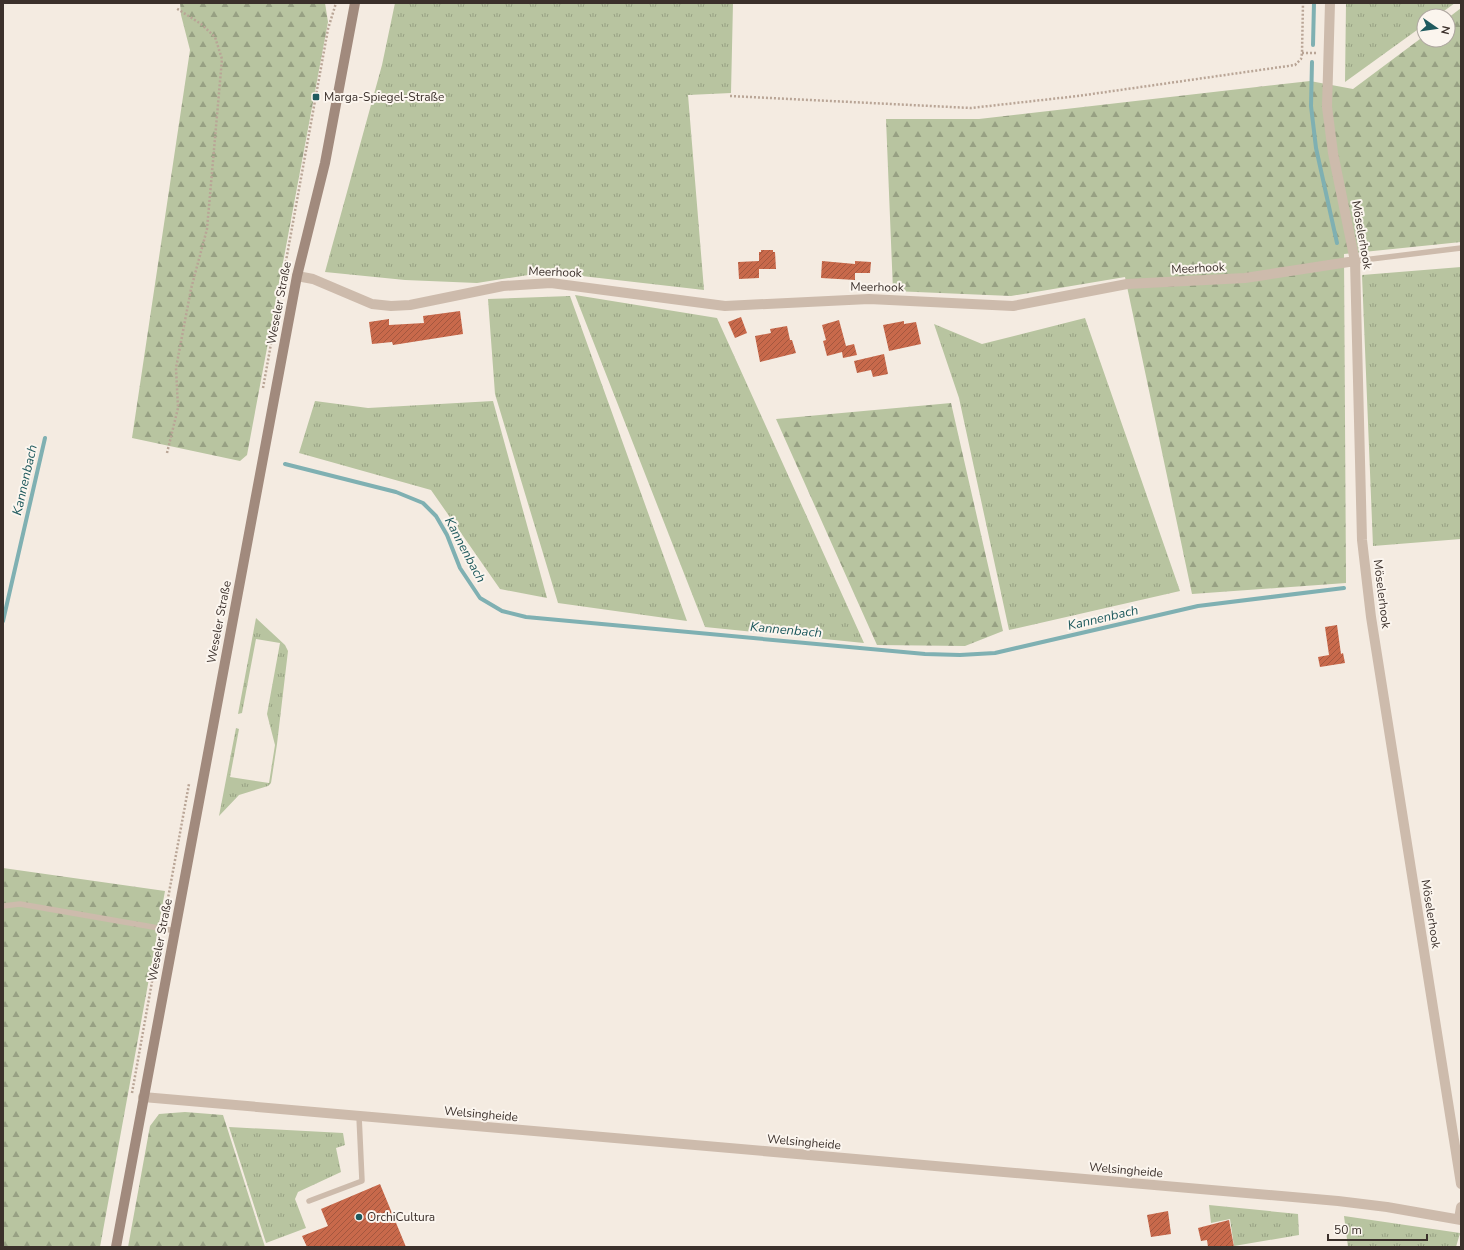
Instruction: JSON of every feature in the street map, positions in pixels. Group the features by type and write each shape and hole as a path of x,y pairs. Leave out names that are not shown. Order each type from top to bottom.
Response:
{"main road":[{"name":"Weseler Straße","path":"116,1247 297,276 325,163 355,3"}],"street":[{"name":"Möselerhook","path":"1330,3 1327,107 1331,138 1355,261 1362,540 1374,633 1461,1184"},
{"name":"Meerhook","path":"297,276 313,279 372,304 391,306 410,305 502,286 551,283 725,306 869,299 1013,306 1127,284 1245,278 1355,261"},
{"name":"Welsingheide","path":"143,1097 1338,1202 1387,1207 1460,1220"},
{"path":"1460,1220 1461,1207"}],"lane":[{"name":"Meerhook","path":"1355,261 1461,248"},
{"path":"3,906 20,904 176,931"},
{"path":"309,1201 362,1181 359,1116"}],"path":[{"path":"262,393 328,30 336,3"},
{"path":"730,96 970,108 1078,96 1295,65 1300,59 1302,53 1303,3"},
{"path":"168,453 178,408 176,368 191,289 207,229 222,59 215,37 201,24 176,8"},
{"path":"1302,53 1328,53"},
{"path":"130,1100 190,781"}],"green space":[{"path":"180,3 325,3 328,22 247,455 240,461 132,438 190,50 181,15"},
{"path":"395,3 733,3 731,93 688,95 704,290 547,272 477,283 405,280 325,272 382,65"},
{"path":"1346,3 1455,3 1448,8 1416,8 1416,31 1345,82"},
{"path":"1461,8 1461,242 1344,254 1346,583 1192,594 1125,277 1011,296 893,291 886,119 979,119 1310,81 1353,89 1416,42 1416,48 1456,48 1456,12"},
{"path":"1461,267 1461,539 1373,546 1362,275"},
{"path":"575,295 717,318 864,643 705,627"},
{"path":"570,296 687,621 558,603 495,394 488,299"},
{"path":"1085,318 1180,591 1009,630 959,398 934,324 982,344"},
{"path":"315,401 368,408 493,401 547,598 500,589 431,490 299,453"},
{"path":"951,403 1003,631 965,646 877,645 776,419"},
{"path":"256,618 285,645 288,651 271,783 268,786 239,795 219,816 236,728 239,729 230,777 269,783 275,745 267,714 280,643 256,639 242,713 238,714"},
{"path":"3,868 165,891 100,1247 3,1247"},
{"path":"185,1112 223,1115 265,1247 128,1247 150,1126 159,1114"},
{"path":"229,1127 343,1133 345,1145 336,1148 341,1172 298,1192 295,1199 306,1228 266,1243"},
{"path":"1209,1205 1298,1214 1299,1235 1234,1246 1230,1219 1211,1223"},
{"path":"1344,1216 1460,1233 1456,1247 1348,1247"}],"building":[{"path":"761,250 773,250 773,252 775,252 776,269 759,269 759,278 739,279 738,262 759,261 759,252 761,252"},
{"path":"822,261 855,264 855,261 871,262 870,273 855,273 855,280 821,278"},
{"path":"460,311 463,334 393,345 392,342 372,344 369,322 389,319 389,325 424,323 423,316"},
{"path":"741,317 747,333 735,338 728,322"},
{"path":"839,320 846,346 854,344 857,355 843,358 842,352 827,356 823,341 826,340 822,325"},
{"path":"904,321 904,324 916,322 921,344 889,351 883,325"},
{"path":"787,326 790,340 792,340 796,353 760,362 755,336 771,333 770,329"},
{"path":"884,354 888,374 873,377 871,370 857,373 854,361"},
{"path":"1337,625 1341,654 1343,653 1345,663 1320,667 1318,657 1329,655 1325,627"},
{"name":"OrchiCultura","path":"380,1184 406,1247 307,1247 302,1236 328,1226 321,1209"},
{"path":"1168,1211 1171,1234 1151,1237 1147,1215"},
{"path":"1229,1220 1234,1247 1208,1247 1207,1240 1201,1241 1198,1228"}],"waterway":[{"path":"1313,45 1314,3"},
{"path":"1312,62 1311,106 1316,148 1337,243"},
{"name":"Kannenbach","path":"3,621 45,438"},
{"name":"Kannenbach","path":"285,464 396,492 423,503 436,516 447,535 460,568 480,598 502,611 526,617 925,654 960,655 995,653 1198,606 1344,588"}],"place":[{"name":"Marga-Spiegel-Straße","path":"316,97"},
{"name":"OrchiCultura","path":"359,1217"}]}
